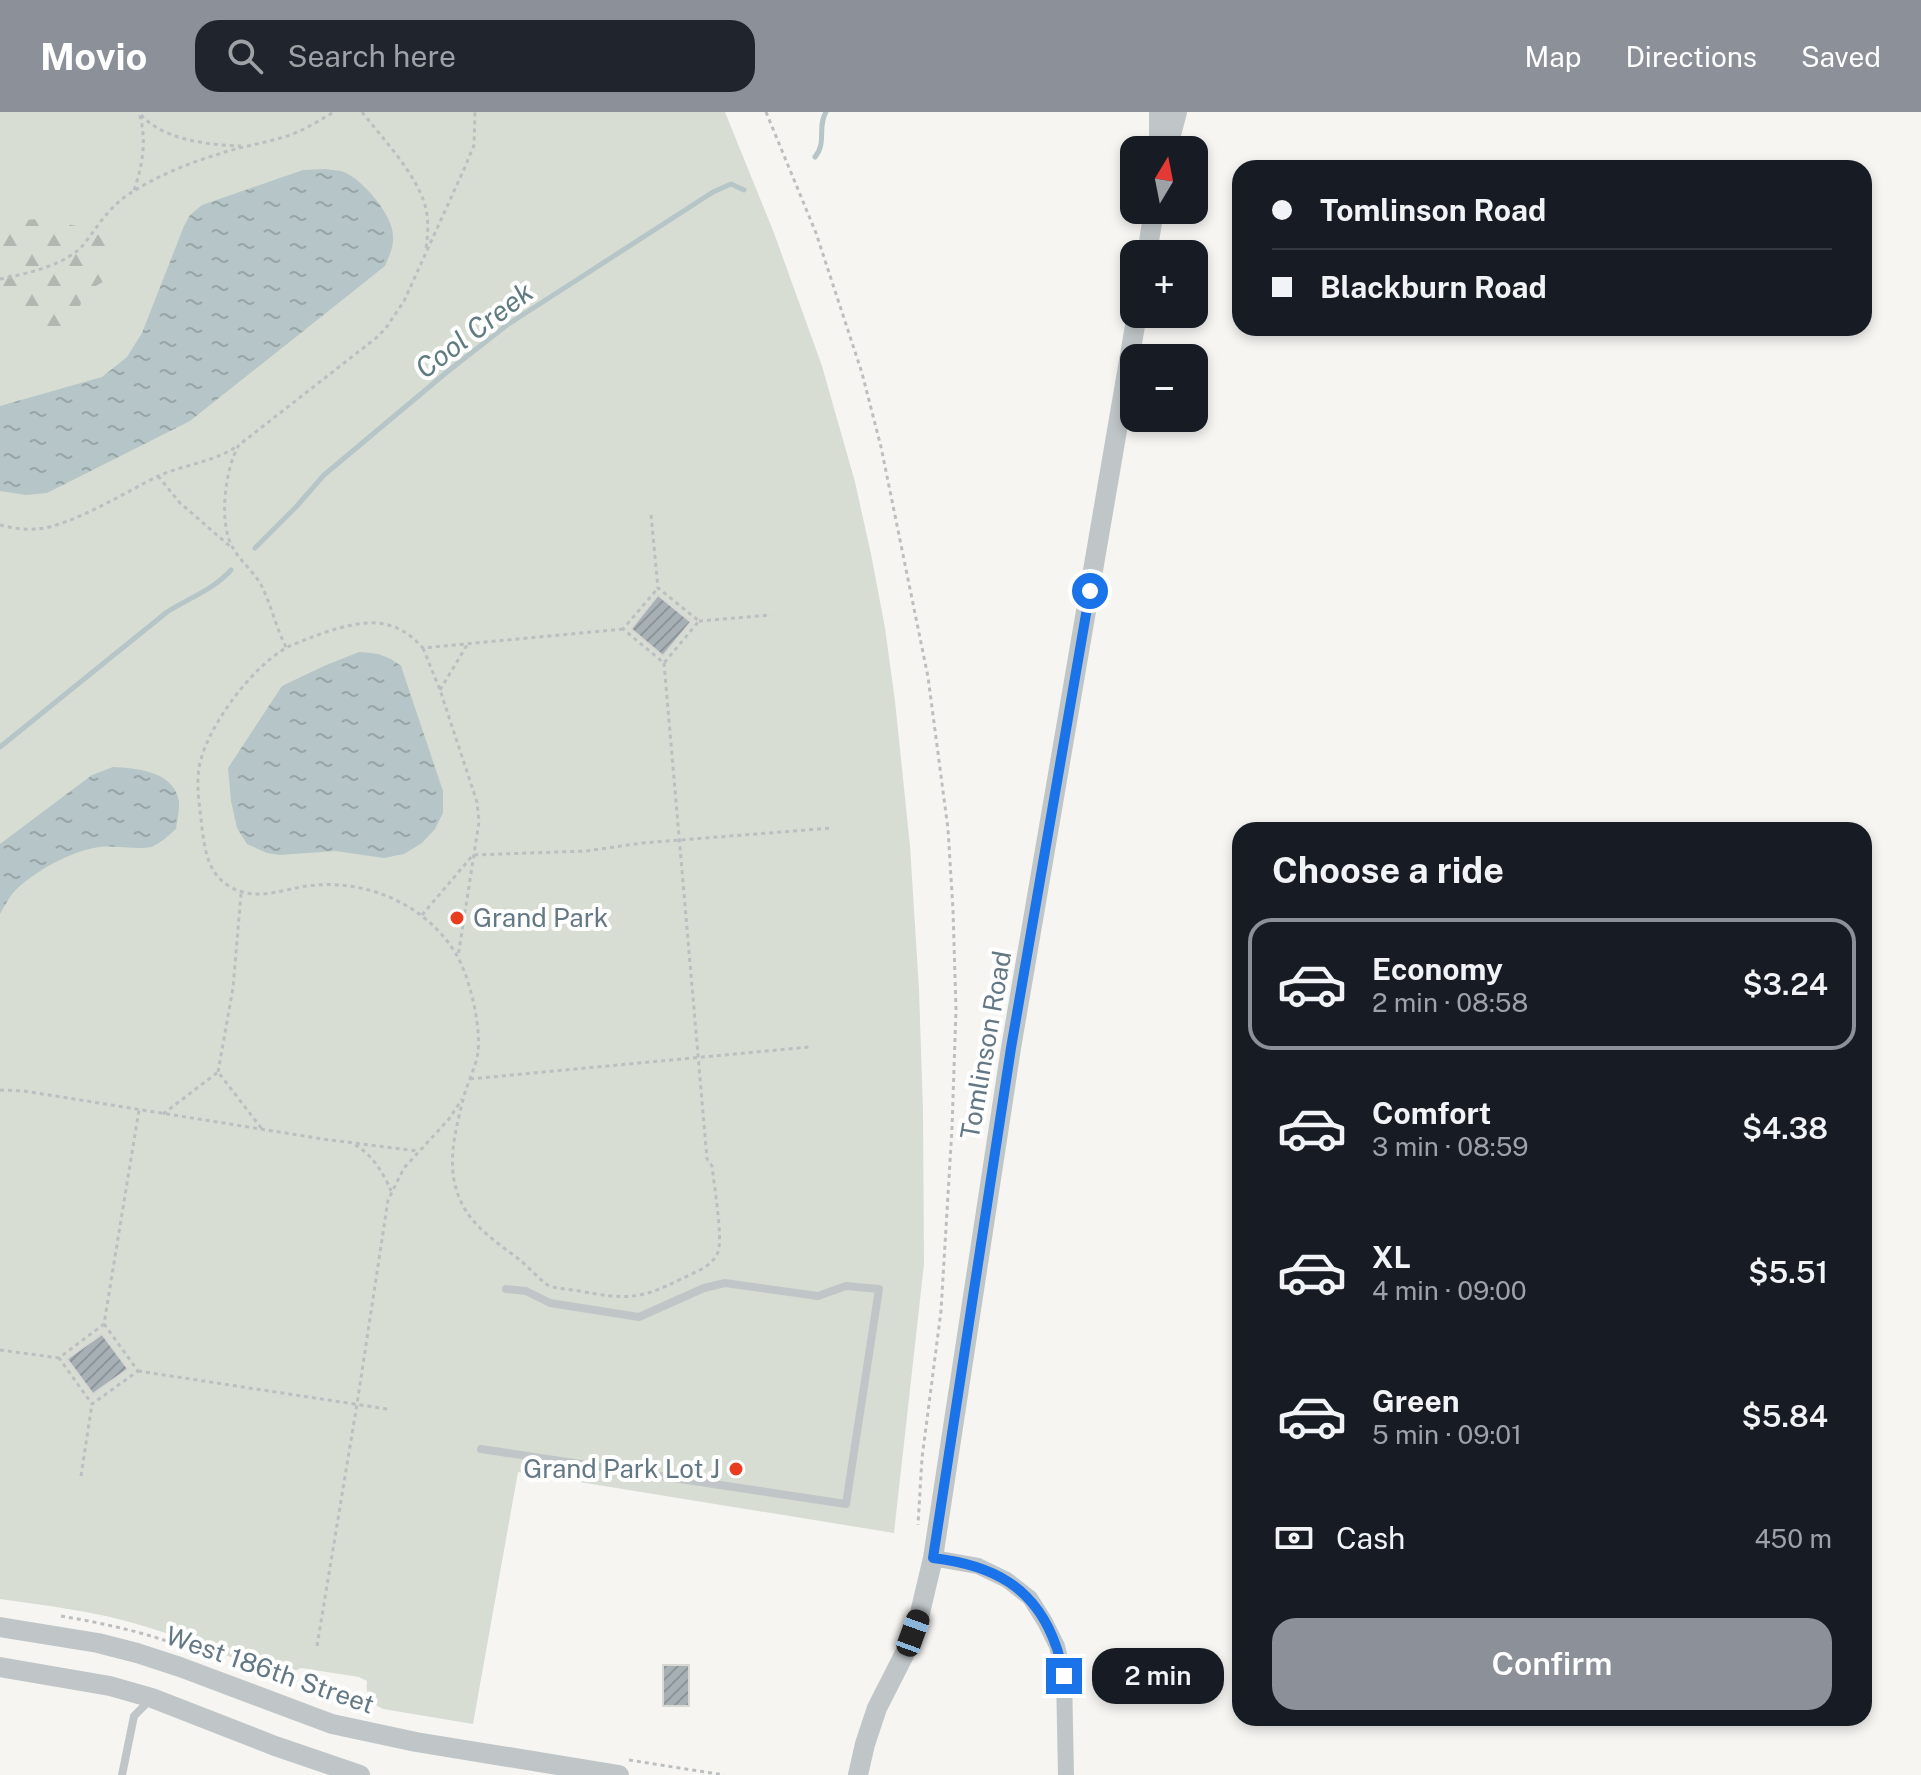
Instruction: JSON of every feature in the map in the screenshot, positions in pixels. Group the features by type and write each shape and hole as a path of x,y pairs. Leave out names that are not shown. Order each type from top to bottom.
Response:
{"street":[{"path":"1159,112 1159,136"},
{"path":"1171,136 1177,112"},
{"name":"Tomlinson Road","path":"858,1775 877,1708 907,1649 919,1617 933,1558 1011,1048 1135,328"},
{"path":"933,1558 978,1566 1007,1580 1030,1598 1045,1622 1057,1646 1064,1676 1066,1775"},
{"name":"West 186th Street","path":"0,1627 98,1643 137,1653 332,1724 416,1742 618,1766"},
{"path":"0,1667 110,1686 152,1698 360,1775"}],"lane":[{"path":"481,1449 846,1504 879,1289 846,1286 818,1296 725,1283 704,1288 639,1317 550,1303 526,1291 506,1289"},
{"path":"122,1775 134,1716 152,1698"}],"path":[{"path":"0,279 67,258 84,245 111,208 134,191 216,154 291,135 334,112"},
{"path":"362,112 410,174 422,196 428,226 426,251"},
{"path":"0,525 22,529 49,528 158,476 219,456 239,445 376,338 404,301 470,155 475,137 475,112"},
{"path":"766,112 816,233 862,373 881,447 928,677 948,829 956,1010 952,1128 941,1311 920,1482 917,1535"},
{"path":"140,114 151,126 162,131 215,145 248,146"},
{"path":"134,191 143,154 140,114"},
{"path":"233,550 227,534 225,499 232,460 239,445"},
{"path":"158,476 180,503 233,550 261,585 287,647"},
{"path":"651,515 658,588 699,621 771,615"},
{"path":"423,648 623,629 658,588"},
{"path":"458,957 479,822 477,802 423,648 401,629 369,622 349,625 287,647 258,672 228,706 205,748 199,769 199,793 207,857 216,875 241,892 261,895 320,885 353,886 400,902 422,915 445,938 458,957 471,997 478,1039 476,1063 464,1095 453,1159 453,1180 458,1198 494,1241 531,1268 548,1286 621,1298 642,1296 713,1262 719,1247 712,1166 707,1159 697,1058 664,663 699,621"},
{"path":"623,629 664,663"},
{"path":"440,690 468,644"},
{"path":"422,915 473,855 586,851 642,843 832,828"},
{"path":"163,1114 218,1072 233,988 241,892"},
{"path":"470,1079 809,1047"},
{"path":"218,1072 262,1129"},
{"path":"0,1090 24,1091 417,1151"},
{"path":"317,1646 385,1211 391,1191 404,1168 449,1119 464,1095"},
{"path":"0,1350 59,1358 104,1324 139,1110"},
{"path":"352,1143 372,1159 391,1191"},
{"path":"104,1324 138,1371"},
{"path":"59,1358 92,1404 81,1476"},
{"path":"92,1404 138,1371 387,1409"},
{"path":"57,1616 99,1622 151,1635 179,1646"},
{"path":"618,1766 724,1775"}],"green space":[{"name":"Grand Park","path":"0,112 725,112 774,233 822,366 855,482 885,628 910,846 919,989 924,1264 894,1533 518,1472 473,1724 383,1709 368,1694 367,1681 359,1677 301,1668 284,1676 274,1674 123,1620 0,1599"},
{"path":"25,220 77,226 102,236 111,249 106,280 84,293 75,323 59,328 23,326 14,315 0,311 0,238"}],"water":[{"path":"325,169 352,176 383,209 393,236 385,266 190,421 47,493 26,495 0,491 0,406 102,377 127,357 142,333 190,215 202,205 303,170"},
{"path":"359,652 382,655 401,666 443,791 443,813 435,829 422,843 404,854 384,858 335,851 280,855 247,844 237,828 228,768 282,686"},
{"path":"113,767 151,773 168,781 179,801 176,829 151,847 100,847 66,857 21,885 0,914 0,844 92,775"}],"building":[{"path":"658,595 691,622 663,656 631,629"},
{"path":"102,1334 128,1369 93,1394 67,1359"},
{"path":"663,1665 689,1665 689,1706 663,1706"}],"waterway":[{"name":"Cool Creek","path":"815,157 821,146 826,112"},
{"name":"Cool Creek","path":"255,548 324,475 507,325 713,192 731,184 744,190"},
{"name":"Cool Creek","path":"0,747 167,612 209,588 231,570"}],"place":[{"name":"Grand Park","path":"457,918"},
{"name":"Grand Park Lot J","path":"736,1469"}],"route":[{"path":"1064,1676 1057,1646 1030,1598 1007,1580 978,1566 933,1558 986,1201 1090,591"}]}
